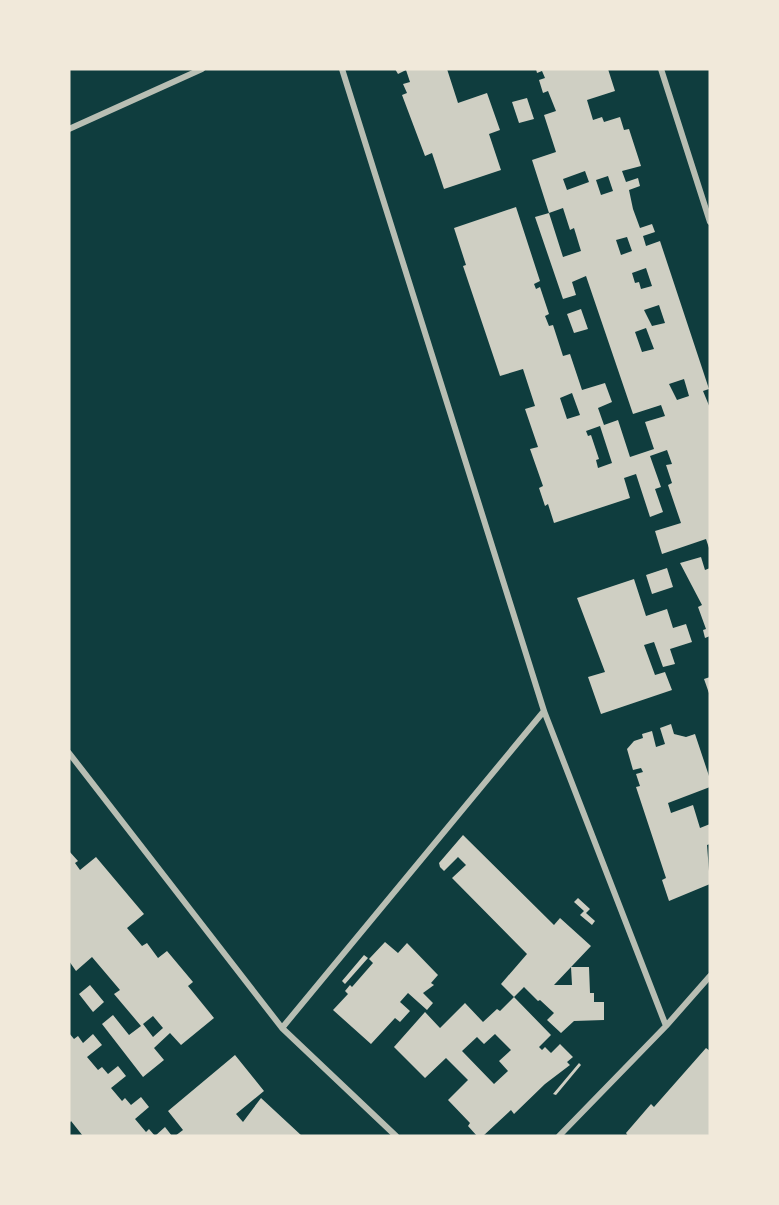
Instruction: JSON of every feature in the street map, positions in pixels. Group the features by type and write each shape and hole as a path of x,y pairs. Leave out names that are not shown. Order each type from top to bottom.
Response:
{"street":[{"path":"69,129 202,69"},
{"path":"342,69 544,711 666,1026"},
{"path":"661,69 710,222"},
{"path":"282,1028 544,711"},
{"path":"69,753 282,1028 396,1136"},
{"path":"559,1136 666,1026 710,976"}],"building":[{"path":"395,69 447,69 458,103 487,93 500,130 489,134 501,170 444,189 432,153 425,156 402,95 407,93 403,84 410,82 406,70 398,74"},
{"path":"536,69 608,69 615,91 587,100 593,120 602,117 604,122 620,117 624,130 629,129 641,166 622,171 626,182 638,178 640,186 629,190 633,209 640,228 652,224 655,232 643,236 646,246 660,241 709,389 703,391 710,408 710,551 706,539 662,554 655,531 681,523 668,485 672,483 666,465 672,464 667,450 650,456 661,487 655,489 663,512 650,517 636,474 624,478 630,498 554,523 548,504 545,506 539,488 543,486 530,449 538,447 525,409 535,406 523,369 500,376 463,266 466,265 454,228 516,207 540,281 534,284 536,289 540,287 549,314 545,316 549,326 553,325 563,356 570,354 582,390 605,383 612,402 598,408 604,425 618,420 630,457 654,449 645,422 665,416 661,405 633,414 586,276 572,282 576,295 563,299 535,217 549,213 532,160 556,152 544,115 556,111 548,91 543,93 539,80 545,78 542,71 537,73","holes":["585,171 589,182 567,190 563,179","608,176 613,191 601,195 596,180","563,208 570,230 574,228 581,251 563,257 549,213","627,237 632,251 621,255 616,240","646,268 652,286 641,289 639,282 635,283 632,273","659,305 665,323 652,326 644,310","646,328 654,349 642,352 635,332","684,379 689,396 677,400 669,384","572,393 580,415 567,419 560,398","600,426 612,463 598,468 596,460 599,459 591,435 588,436 586,431"]},
{"path":"527,98 534,119 519,123 512,102"},
{"path":"581,309 588,329 574,333 567,314"},
{"path":"701,557 705,570 710,568 710,636 705,638 703,630 706,629 698,607 702,605 680,563"},
{"path":"667,568 673,587 652,594 646,575"},
{"path":"634,579 646,616 667,609 673,628 686,624 692,642 670,649 675,664 663,667 654,642 644,645 655,675 665,672 672,690 601,714 588,677 605,672 577,598"},
{"path":"710,677 710,696 704,679"},
{"path":"671,724 674,734 686,737 695,734 710,779 710,787 668,803 671,813 693,805 700,828 710,824 710,844 707,845 710,884 669,901 662,880 666,878 636,787 640,786 636,774 643,772 641,768 633,770 627,749 634,741 643,738 642,734 652,731 656,747 665,744 660,728"},
{"path":"463,835 554,925 560,918 591,946 571,967 589,967 590,993 594,993 594,1002 604,1002 604,1020 574,1021 561,1033 547,1020 554,1013 540,1000 538,1001 524,987 514,997 501,984 527,954 452,878 466,865 458,857 444,871 440,867 439,863","holes":["571,967 572,985 554,985"]},
{"path":"69,851 78,861 75,863 80,870 96,857 144,914 127,928 142,946 147,943 158,958 167,951 193,982 188,986 214,1018 181,1045 170,1033 154,1048 164,1060 143,1077 102,1024 113,1015 129,1035 141,1026 114,994 120,990 92,957 76,971 69,961","holes":["153,1016 163,1028 153,1037 143,1024"]},
{"path":"578,898 590,909 586,913 595,921 592,925 580,915 584,911 574,902"},
{"path":"385,942 398,953 407,943 438,975 431,983 434,985 423,993 433,1003 427,1010 408,993 400,1002 410,1011 400,1022 395,1018 371,1044 333,1010 348,994 345,991 350,985 352,987 373,963 369,959"},
{"path":"364,955 368,958 345,984 342,981"},
{"path":"90,985 104,1002 93,1012 79,994"},
{"path":"514,997 551,1035 539,1047 542,1050 545,1047 551,1053 560,1044 573,1057 567,1062 570,1065 545,1084 514,1114 511,1110 483,1136 477,1136 468,1126 470,1123 448,1100 468,1080 446,1058 425,1078 394,1047 425,1012 440,1028 465,1003 483,1022 497,1009 500,1011","holes":["495,1034 511,1050 499,1061 508,1071 494,1084 462,1051 477,1037 484,1044"]},
{"path":"69,1033 74,1039 78,1036 83,1043 93,1034 102,1045 87,1057 98,1070 102,1067 108,1074 118,1066 126,1076 111,1088 122,1101 125,1098 131,1105 141,1097 149,1107 135,1119 146,1132 149,1129 155,1136 83,1136 71,1121 69,1124"},
{"path":"706,1048 710,1051 710,1136 628,1136 626,1133 651,1104 654,1107"},
{"path":"235,1055 264,1091 236,1114 243,1122 261,1098 302,1136 175,1136 183,1130 168,1111"},
{"path":"579,1063 581,1065 556,1095 553,1094"},
{"path":"165,1127 172,1136 155,1136"}]}
